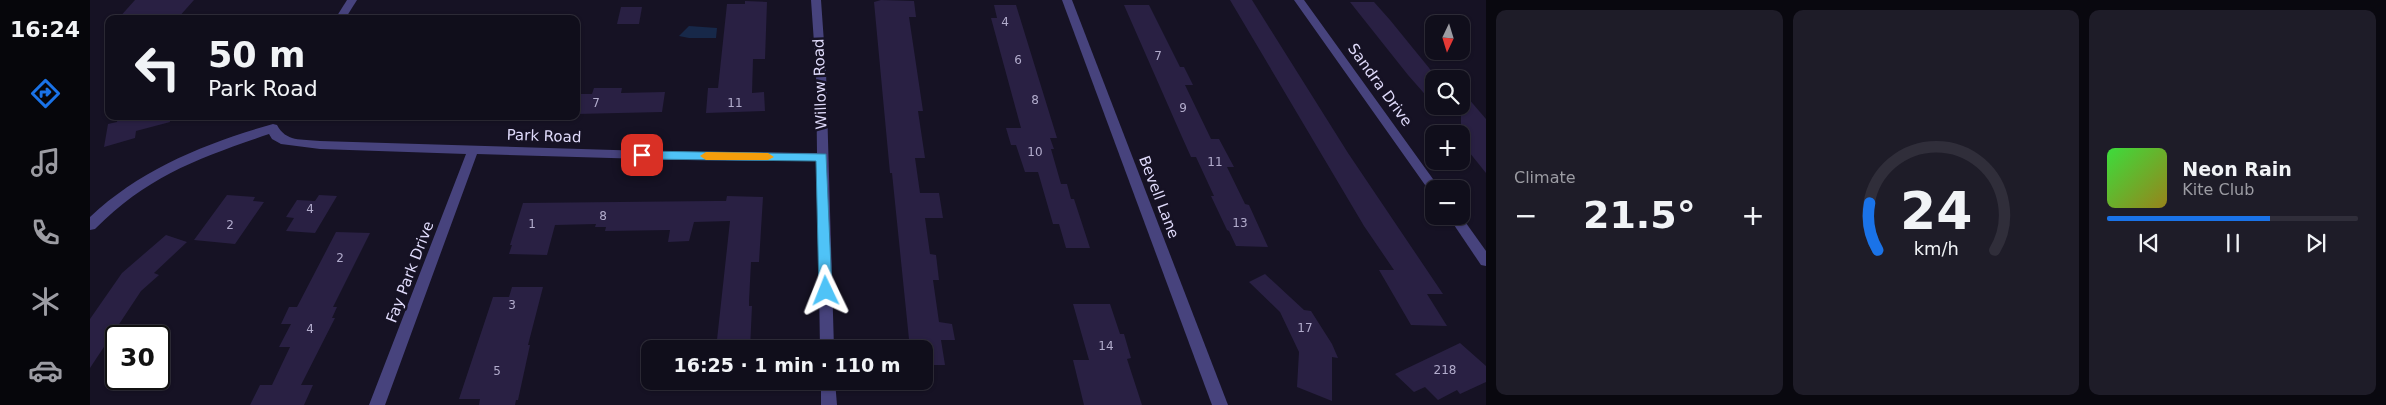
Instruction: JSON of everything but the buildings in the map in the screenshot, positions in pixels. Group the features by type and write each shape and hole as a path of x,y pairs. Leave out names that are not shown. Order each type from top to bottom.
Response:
{"street":[{"path":"343,15 352,0"},
{"name":"Willow Road","path":"816,0 821,71 827,340"},
{"name":"Bevell Lane","path":"1067,0 1220,405"},
{"name":"Sandra Drive","path":"1299,0 1428,180"},
{"path":"90,225 126,191 158,171 275,122"},
{"name":"Park Road","path":"275,122 276,136 285,141 320,145 679,156 822,157"},
{"name":"Fay Park Drive","path":"377,405 473,150"},
{"path":"1460,225 1486,261"},
{"path":"828,390 829,405"}],"water":[{"path":"689,26 717,28 716,38 679,36"}],"slow traffic":[{"path":"706,156 768,157"}],"route":[{"path":"642,155 822,157 826,291"}]}
